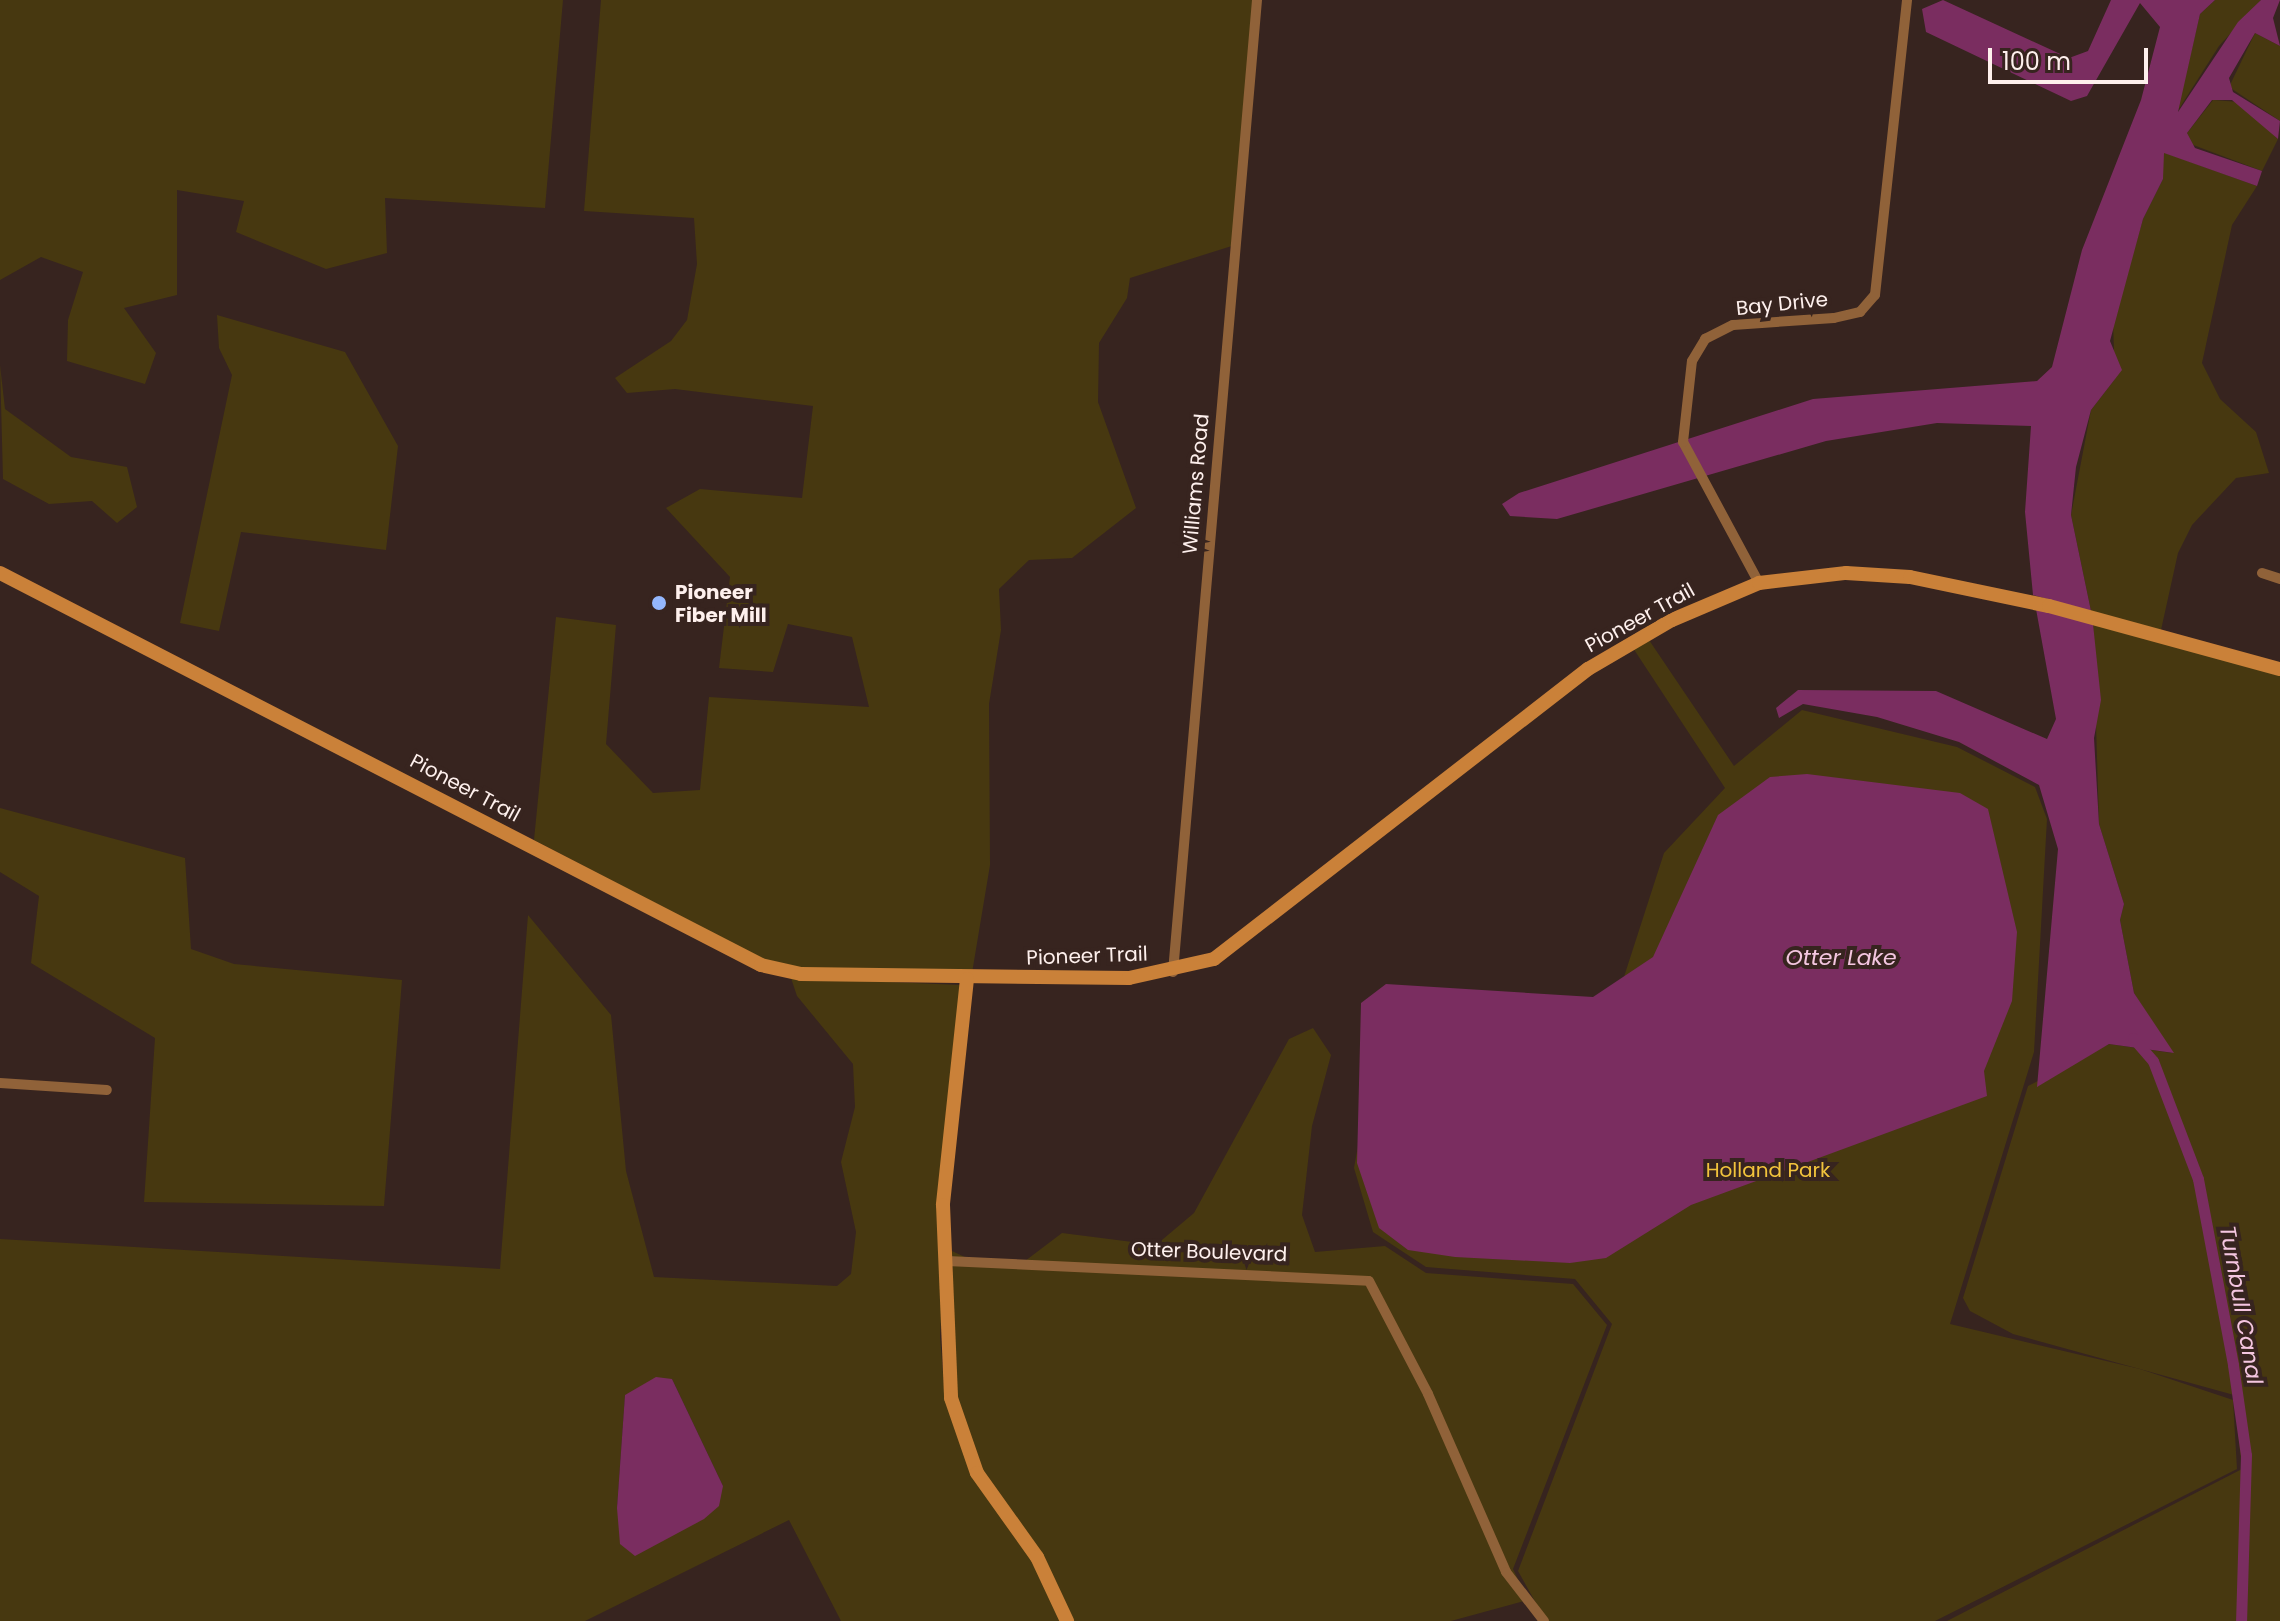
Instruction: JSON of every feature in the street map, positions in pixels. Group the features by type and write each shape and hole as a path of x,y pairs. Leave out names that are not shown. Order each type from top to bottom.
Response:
{"street":[{"name":"Williams Road","path":"1173,972 1257,0"},
{"name":"Bay Drive","path":"1759,583 1683,442 1692,361 1705,339 1733,325 1834,318 1860,312 1875,295 1907,0"},
{"name":"Pioneer Trail","path":"0,573 761,965 801,974 967,979 1173,972 1214,959 1588,669 1672,620 1759,583 1885,574 2031,602 2280,669"},
{"path":"2262,573 2280,579"},
{"path":"967,979 943,1205 947,1261 946,1365 957,1425 977,1473 1037,1557 1067,1621"},
{"path":"0,1083 107,1090"},
{"name":"Otter Boulevard","path":"947,1261 1369,1281 1506,1572 1544,1621"}],"green space":[{"path":"0,0 563,0 545,208 385,198 387,253 326,269 236,232 244,201 177,190 177,295 124,308 156,353 145,384 67,361 68,320 83,272 41,257 0,280"},
{"path":"601,0 1258,0 1235,245 1130,278 1127,298 1099,343 1098,402 1136,508 1072,558 1029,560 999,589 1001,630 989,704 990,865 972,973 802,968 763,959 534,840 556,617 616,625 606,744 653,793 700,790 709,697 869,707 852,637 788,624 773,672 719,668 730,577 666,508 700,489 802,498 813,406 675,389 627,393 615,378 671,341 687,320 697,264 694,218 584,211"},
{"path":"2215,0 2261,0 2219,46 2177,112 2200,14"},
{"path":"2255,33 2280,46 2280,121 2229,87"},
{"path":"2213,100 2239,102 2278,139 2262,171 2188,143 2187,133"},
{"path":"2163,152 2257,186 2232,225 2202,363 2220,399 2256,432 2269,473 2236,478 2192,525 2178,553 2161,630 2091,611 2071,515 2091,410 2115,379 2113,322 2143,219 2163,179"},
{"path":"217,315 345,352 398,446 386,550 241,532 219,631 180,623 232,375 219,348"},
{"path":"0,365 5,409 71,457 127,467 137,507 117,523 92,501 49,504 3,479"},
{"path":"2093,624 2280,675 2280,1621 1947,1621 2242,1469 2234,1395 2013,1334 1970,1311 1963,1298 2028,1086 2109,1044 2172,1053 2134,993 2120,920 2124,904 2099,824"},
{"name":"Holland Park","path":"1649,640 1734,766 1802,710 1957,747 2035,787 2047,819 2034,1052 1950,1324 2140,1369 2233,1400 2237,1469 1935,1621 1546,1621 1518,1571 1612,1324 1575,1279 1426,1267 1373,1232 1354,1168 1383,1005 1611,1017 1664,853 1725,788 1633,648"},
{"path":"0,808 185,858 191,949 234,964 402,980 384,1206 144,1202 155,1038 31,963 39,896 0,872"},
{"path":"528,915 611,1015 626,1171 654,1277 837,1286 851,1274 856,1232 841,1162 855,1107 853,1064 797,996 791,978 961,985 940,1336 945,1399 973,1477 1033,1561 1062,1621 841,1621 789,1520 585,1621 0,1621 0,1239 500,1269","holes":["672,1379 723,1486 617,1508 625,1395"]},
{"path":"1313,1028 1331,1055 1312,1126 1302,1215 1315,1252 1385,1246 1426,1273 1573,1284 1607,1325 1513,1569 1528,1600 1451,1621 1073,1621 1042,1553 982,1470 956,1396 952,1251 969,1259 1025,1261 1062,1233 1156,1245 1194,1213 1289,1039"}],"water":[{"path":"1943,0 2069,58 2088,51 2111,0 2215,0 2200,14 2178,112 2238,22 2261,0 2280,0 2273,18 2280,46 2255,33 2229,78 2233,92 2280,121 2278,139 2232,100 2212,100 2187,133 2195,148 2262,171 2257,186 2164,153 2163,179 2143,219 2110,341 2122,370 2091,410 2076,467 2071,515 2091,611 2033,595 2025,512 2031,426 1937,423 1826,441 1557,519 1510,516 1502,504 1519,493 1813,399 2037,381 2052,367 2082,250 2141,100 2160,27 2140,3 2087,96 2071,101 1926,32 1922,9"},
{"path":"2036,609 2093,624 2101,700 2094,738 2099,824 2124,904 2120,920 2134,993 2174,1053 2109,1044 2037,1087 2058,849 2039,785 1959,742 1877,717 1803,704 1779,718 1776,708 1798,690 1936,691 2047,739 2056,719"},
{"name":"Otter Lake","path":"1807,774 1960,793 1988,809 2017,932 2012,1001 1984,1071 1987,1096 1691,1205 1606,1258 1570,1263 1455,1257 1408,1250 1379,1228 1357,1163 1361,1003 1386,984 1593,997 1653,957 1718,815 1770,777"},
{"path":"656,1377 672,1379 723,1486 719,1506 704,1519 635,1556 620,1544 617,1508 625,1395"}],"waterway":[{"name":"Turnbull Canal","path":"2133,1038 2153,1061 2198,1179 2233,1365 2246,1455 2241,1621"}],"place":[{"name":"Pioneer Fiber Mill","path":"659,603"}]}
